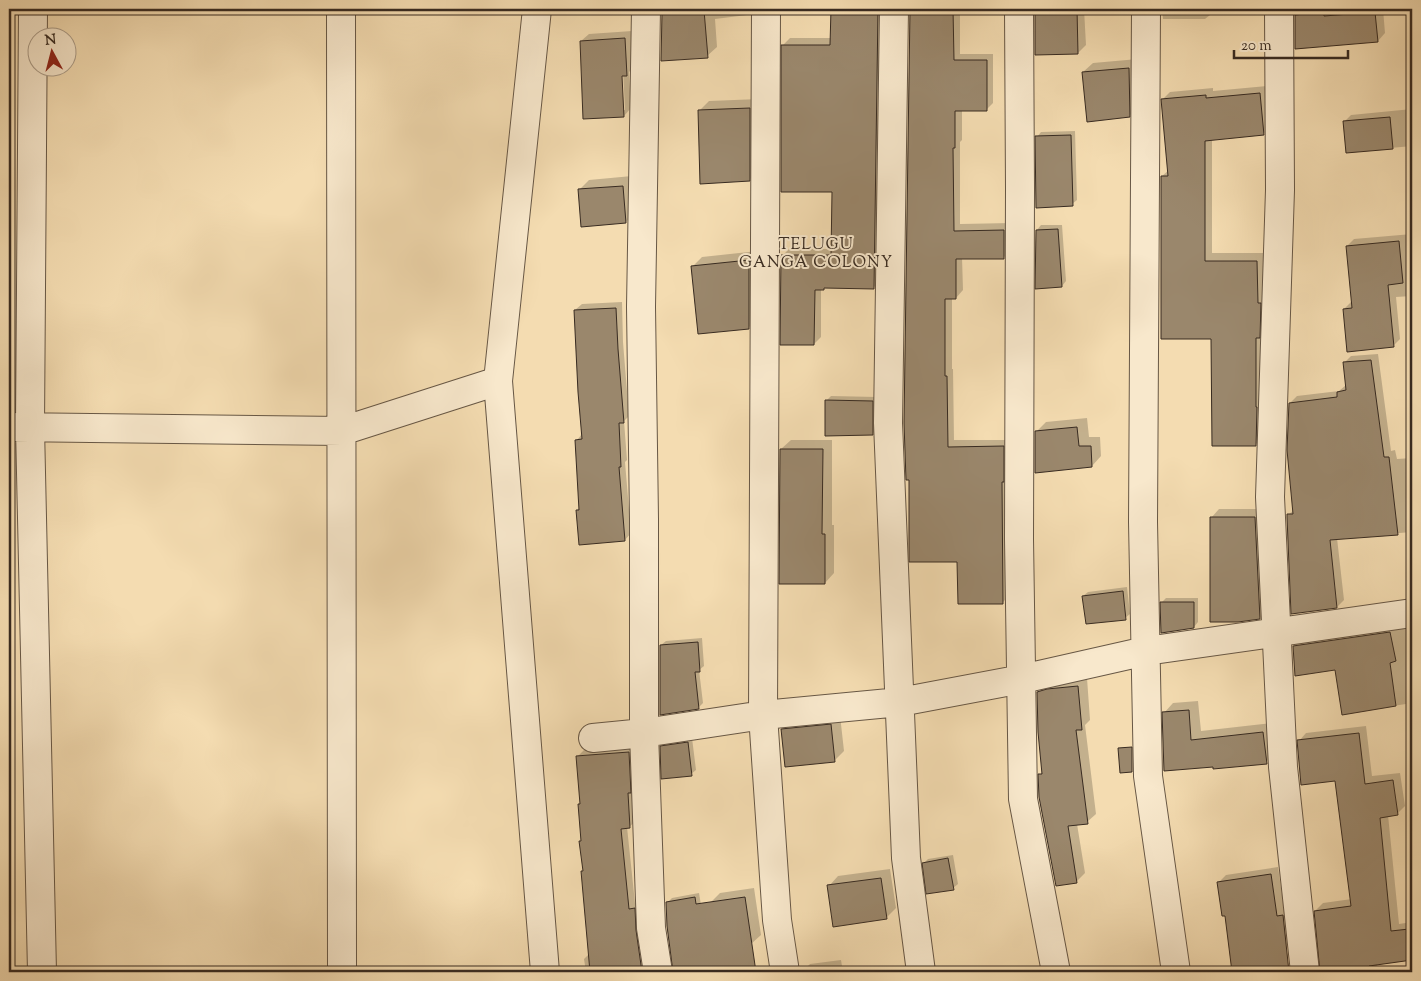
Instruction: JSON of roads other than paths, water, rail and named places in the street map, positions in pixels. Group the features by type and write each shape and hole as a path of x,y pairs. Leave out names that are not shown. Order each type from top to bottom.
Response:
{"street":[{"path":"33,9 19,427 42,972"},
{"path":"341,9 342,972"},
{"path":"536,9 498,381 545,972"},
{"path":"646,9 641,307 644,519 644,733 651,928 658,972"},
{"path":"766,9 763,715 777,920 785,972"},
{"path":"894,9 888,424 906,858 922,972"},
{"path":"1019,9 1019,539 1024,799 1056,972"},
{"path":"1146,9 1144,512 1148,776 1176,972"},
{"path":"1279,9 1280,190 1270,497 1283,767 1305,972"},
{"path":"19,427 342,432 498,381"},
{"path":"593,738 644,733 763,715 900,702 1022,679 1146,651 1412,613"}],"district":[{"name":"TELUGU GANGA COLONY","path":"816,252"}]}
